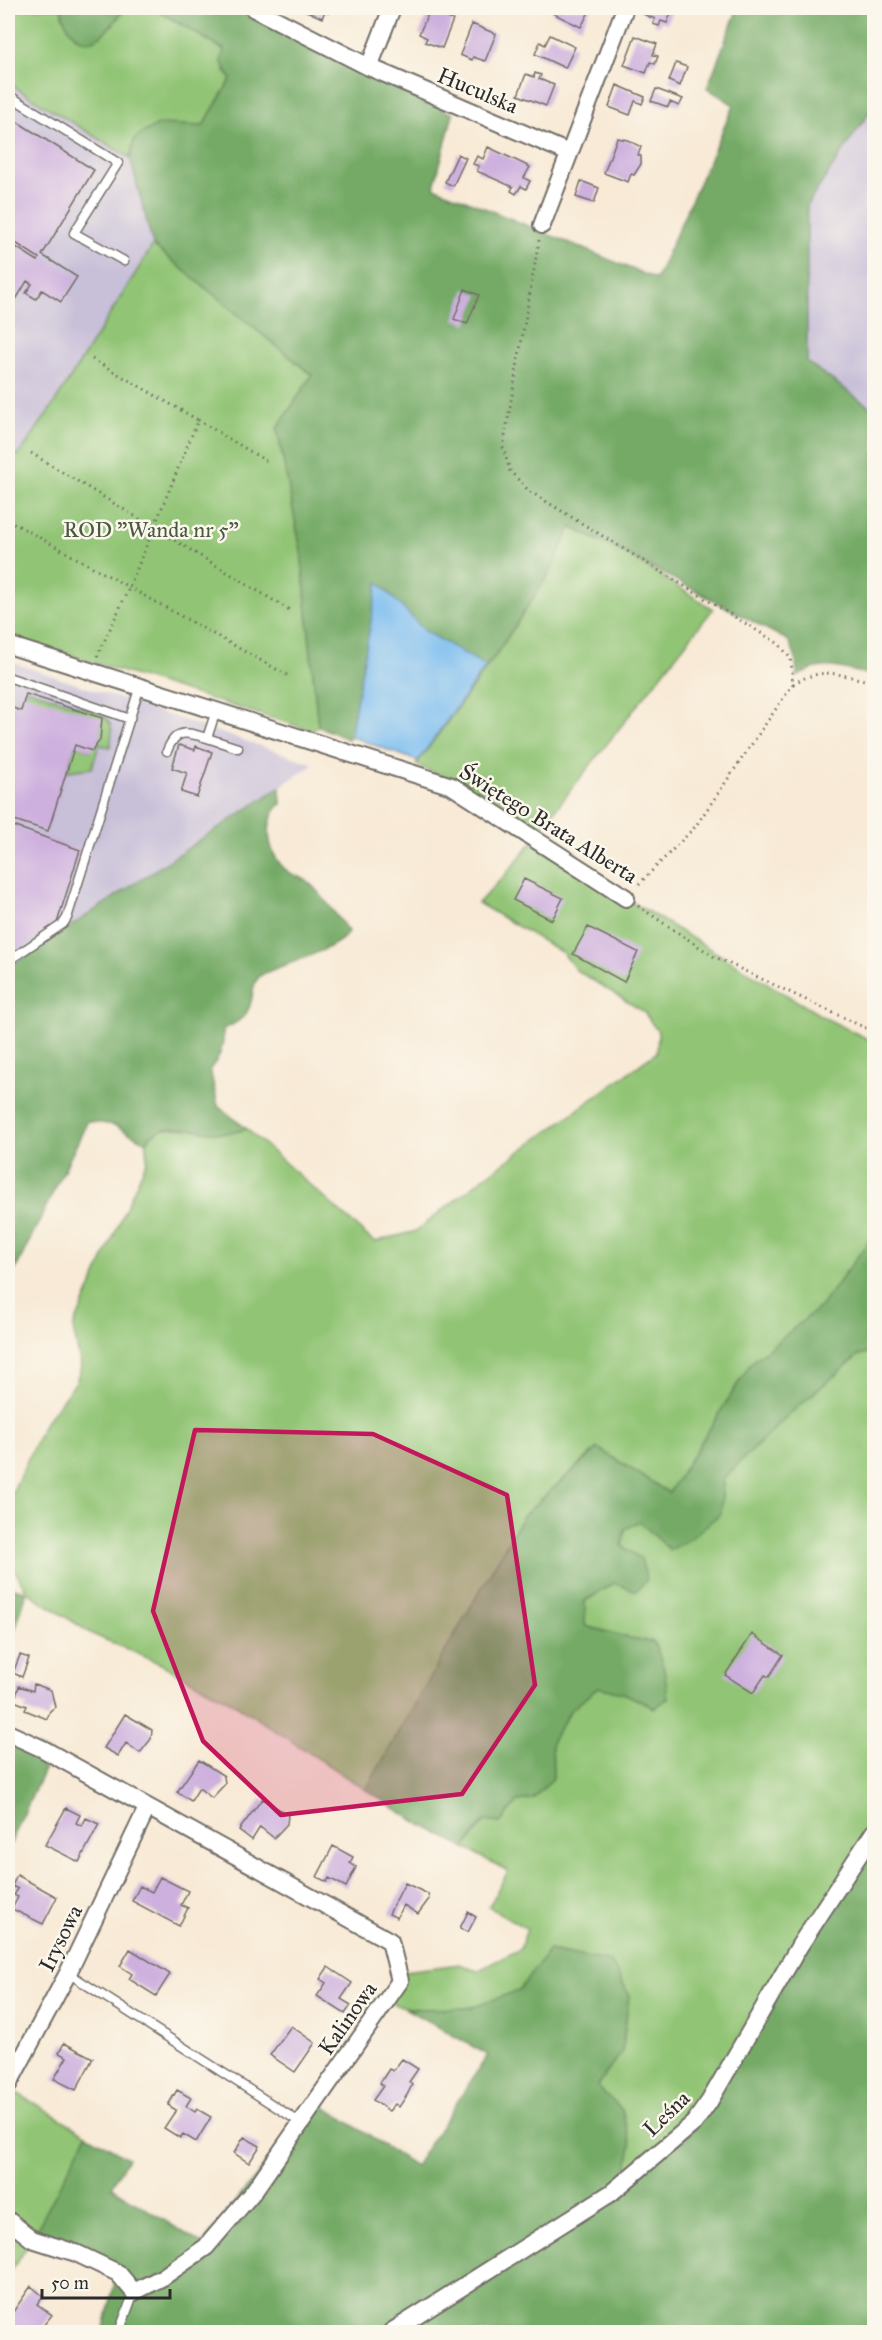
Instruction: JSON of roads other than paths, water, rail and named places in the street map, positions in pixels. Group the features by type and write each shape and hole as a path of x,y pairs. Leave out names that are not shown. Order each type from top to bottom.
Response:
{"street":[{"name":"Huculska","path":"253,8 369,67 569,153"},
{"path":"369,67 392,8"},
{"path":"542,225 626,8"},
{"name":"Świętego Brata Alberta","path":"8,645 452,786 626,898"},
{"name":"Kalinowa","path":"8,1732 43,1749 390,1941 400,1981 253,2192 206,2247 163,2277 134,2292"},
{"name":"Irysowa","path":"8,2085 68,1973 147,1808"},
{"name":"Leśna","path":"391,2332 611,2193 694,2122 710,2102 800,1945 874,1832"},
{"path":"8,2220 32,2239 76,2253 118,2273 134,2292"}],"lane":[{"path":"8,95 118,163 75,233 124,261"},
{"path":"8,677 130,719"},
{"path":"8,961 63,924 67,918 140,686"},
{"path":"207,738 216,711"},
{"path":"167,751 172,740 182,733 238,748"},
{"path":"68,1973 301,2123"},
{"path":"119,2332 134,2292"}],"water":[{"path":"378,582 425,631 486,666 418,761 350,736"}],"park label":[{"name":"ROD \"Wanda nr 5\"","path":"151,529"}]}
